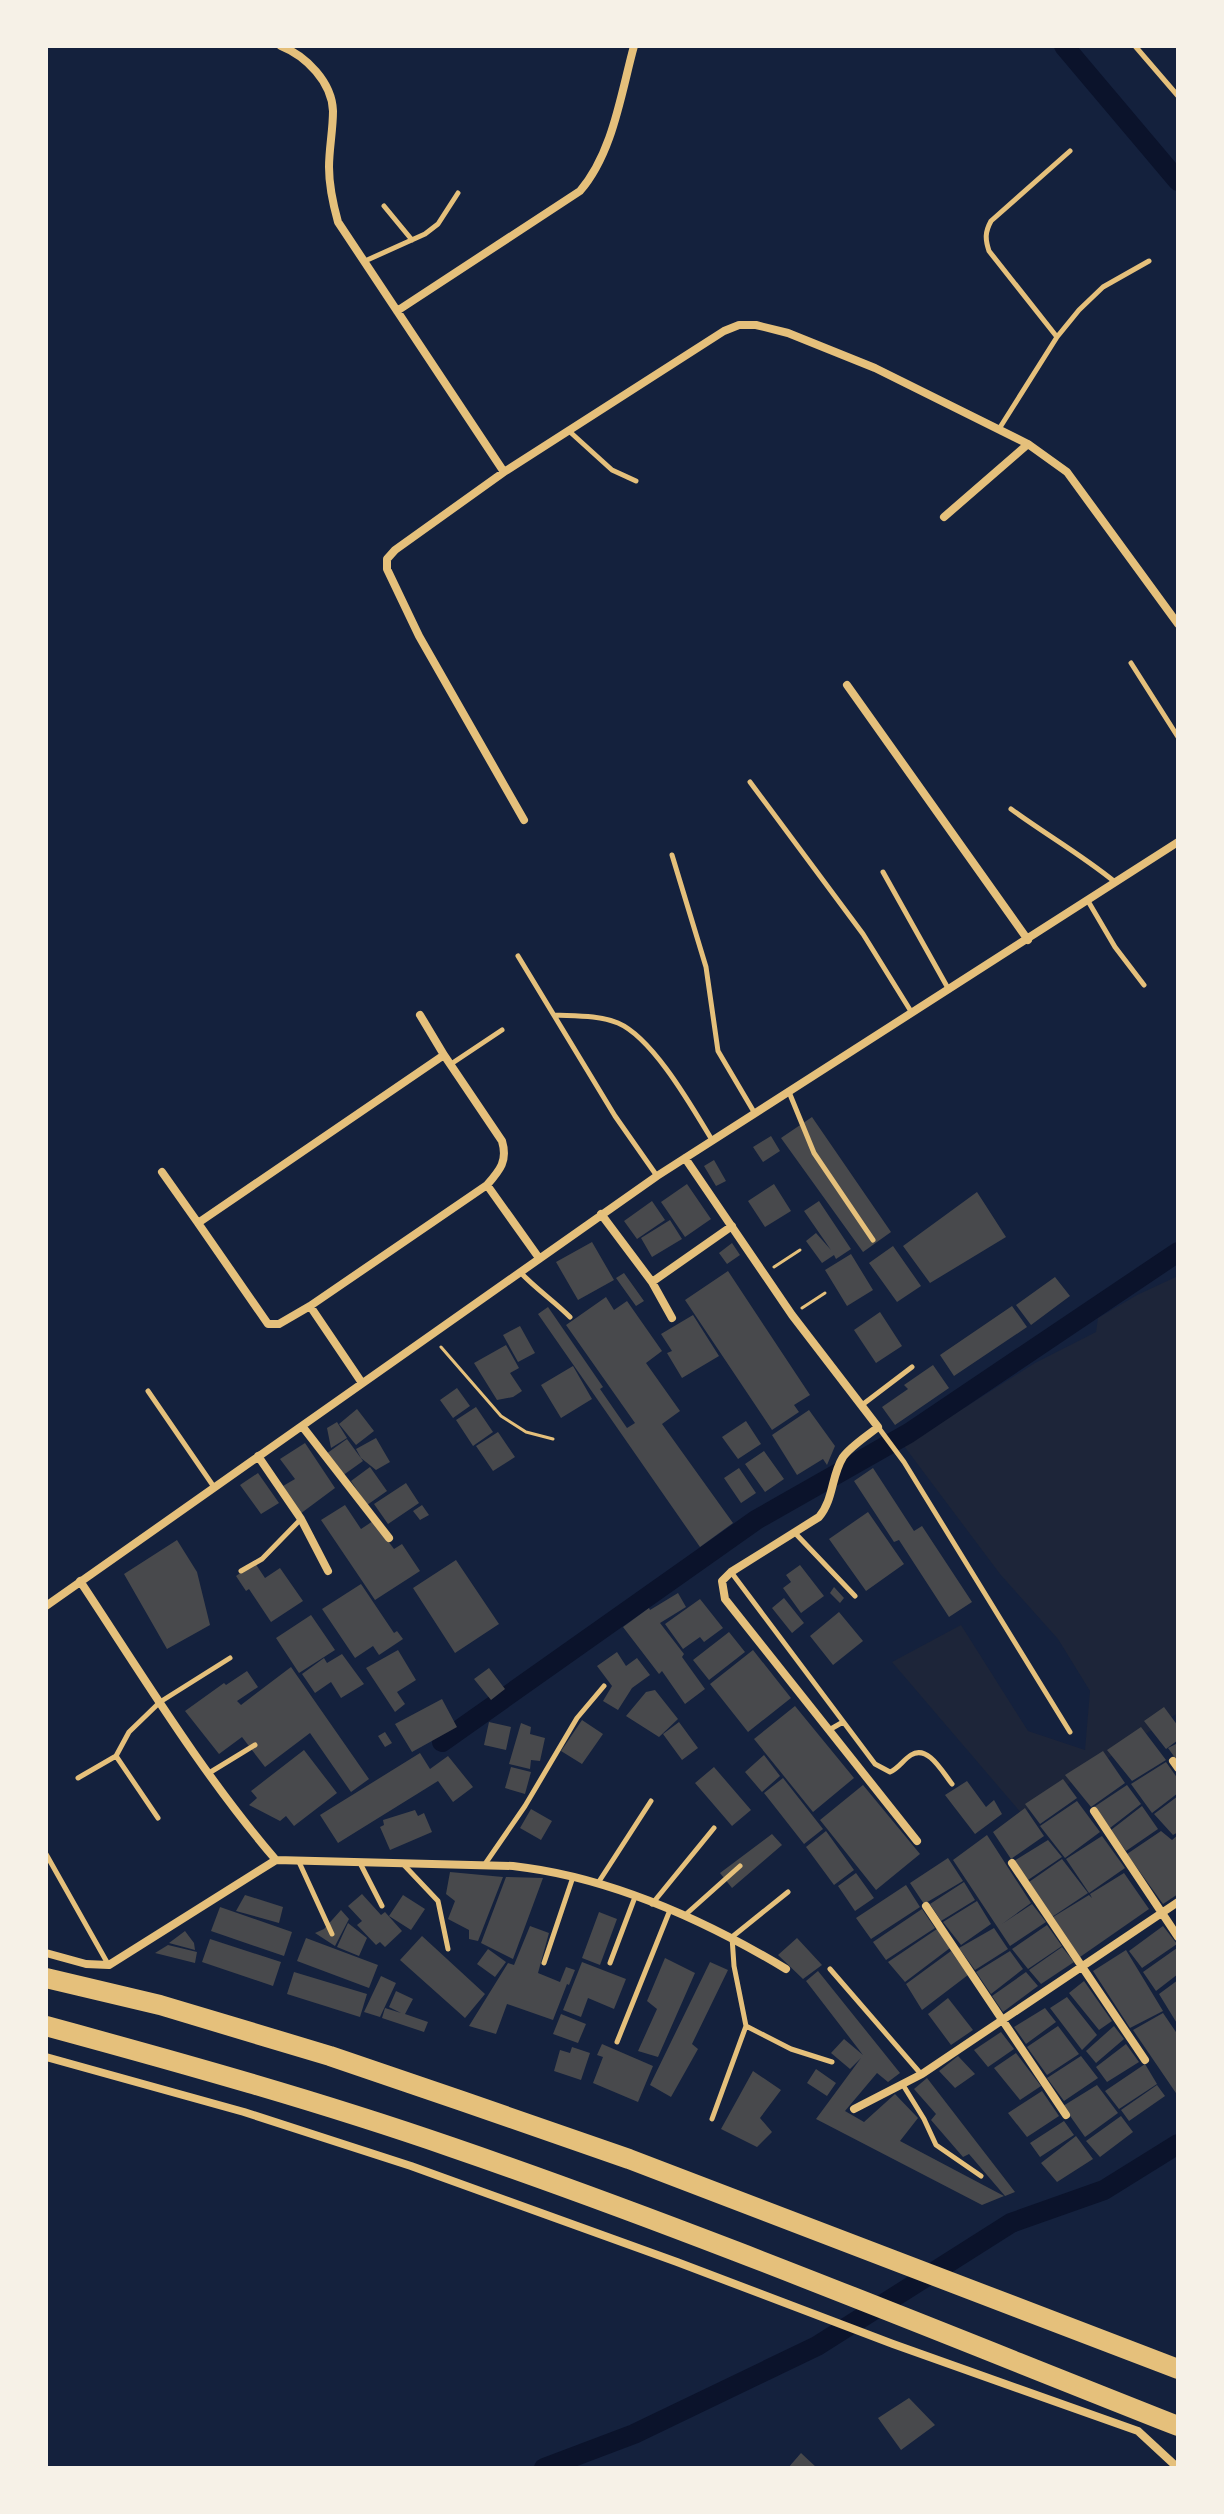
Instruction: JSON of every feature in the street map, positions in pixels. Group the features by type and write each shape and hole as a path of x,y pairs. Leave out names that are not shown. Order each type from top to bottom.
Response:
{"highway":[{"path":"46,1978 160,2005 330,2056 476,2106 629,2159 1178,2369"},
{"path":"46,2026 146,2053 450,2147 657,2223 1178,2426"}],"street":[{"path":"397,311 580,191 602,155 634,46"},
{"path":"288,47 305,59 327,89 333,108 329,167 331,195 338,222 504,472"},
{"path":"524,820 419,636 387,569 387,559 395,550 504,472 724,331 739,325 788,333 875,368 1028,444 1067,472 1178,624"},
{"path":"944,517 1028,444"},
{"path":"847,685 1028,940"},
{"path":"46,1606 657,1176 1177,844"},
{"path":"162,1172 268,1324 279,1324 310,1306 487,1185 502,1168 506,1152 502,1141 420,1015"},
{"path":"198,1223 444,1055"},
{"path":"685,1158 792,1315 878,1427 844,1455 827,1507 819,1517 731,1572 722,1581 725,1599 917,1841"},
{"path":"487,1185 539,1258"},
{"path":"601,1214 652,1282 672,1318"},
{"path":"652,1282 732,1226"},
{"path":"310,1306 362,1383"},
{"path":"302,1426 389,1538"},
{"path":"258,1456 301,1519 328,1571"},
{"path":"80,1581 208,1774 241,1820 276,1860"},
{"path":"1094,1811 1178,1937"},
{"path":"46,1953 86,1964 109,1965 276,1860 484,1865 553,1870 670,1910 732,1937 786,1969"},
{"path":"1012,1863 1145,2060"},
{"path":"854,2109 922,2074 1178,1902"},
{"path":"926,1906 1066,2115"},
{"path":"46,2057 244,2112 411,2166 1138,2431 1178,2468"}],"lane":[{"path":"1135,46 1178,96"},
{"path":"1057,337 989,251 985,239 991,221 1070,151"},
{"path":"364,262 438,224 458,193"},
{"path":"384,206 412,240"},
{"path":"999,430 1057,337 1079,310 1103,287 1149,261"},
{"path":"568,431 612,470 636,481"},
{"path":"1131,663 1178,737"},
{"path":"750,782 863,934 912,1013"},
{"path":"1011,809 1093,863 1116,882"},
{"path":"672,855 706,967 718,1051 754,1112"},
{"path":"883,872 949,991"},
{"path":"1088,901 1115,947 1144,985"},
{"path":"518,956 615,1116 657,1176"},
{"path":"554,1014 617,1022 633,1032 683,1092 712,1140"},
{"path":"450,1065 502,1030"},
{"path":"788,1091 814,1153 873,1240"},
{"path":"520,1271 540,1293 554,1301 570,1317"},
{"path":"862,1406 912,1367"},
{"path":"148,1391 214,1487"},
{"path":"878,1427 912,1474 1070,1732"},
{"path":"241,1571 262,1559 301,1519"},
{"path":"794,1532 855,1596"},
{"path":"731,1572 875,1764 890,1772 912,1754 920,1752 929,1755 952,1784"},
{"path":"78,1778 116,1756 129,1732 160,1702 230,1658"},
{"path":"484,1865 525,1806 577,1718 604,1686"},
{"path":"829,1730 843,1722"},
{"path":"208,1774 255,1745"},
{"path":"116,1756 158,1818"},
{"path":"598,1883 651,1801"},
{"path":"652,1904 714,1828"},
{"path":"46,1854 109,1965"},
{"path":"298,1861 332,1934"},
{"path":"360,1862 382,1906"},
{"path":"402,1863 438,1901 448,1949"},
{"path":"684,1916 740,1866"},
{"path":"544,1963 573,1876"},
{"path":"712,2119 746,2026 734,1966 732,1937 788,1892"},
{"path":"610,1963 635,1897"},
{"path":"617,2042 670,1910"},
{"path":"830,1969 922,2074"},
{"path":"746,2026 791,2049 832,2062"},
{"path":"903,2085 936,2145 981,2176"}],"path":[{"path":"765,1274 800,1250"},
{"path":"792,1315 825,1293"},
{"path":"430,1335 501,1416 526,1432 553,1439"}],"shaded area":[{"path":"1178,1276 1178,1713 1022,1814 892,1662 961,1625 1028,1731 1085,1750 1090,1691 1058,1639 1000,1574 904,1446 1035,1363 1096,1332 1098,1318"}],"building":[{"path":"812,1117 891,1232 863,1252 781,1138"},
{"path":"771,1136 780,1151 763,1162 753,1147"},
{"path":"714,1160 726,1181 716,1186 704,1166"},
{"path":"687,1184 711,1219 685,1237 661,1202"},
{"path":"774,1184 791,1211 765,1227 748,1201"},
{"path":"977,1192 1006,1237 930,1283 903,1246"},
{"path":"652,1201 665,1220 637,1239 624,1221"},
{"path":"819,1201 851,1249 836,1259 834,1255 822,1263 806,1241 816,1233 831,1250 804,1211"},
{"path":"670,1220 682,1239 652,1257 641,1238"},
{"path":"592,1242 614,1280 578,1300 556,1262"},
{"path":"732,1243 740,1255 727,1264 719,1253"},
{"path":"893,1246 921,1286 897,1302 869,1263"},
{"path":"851,1254 873,1290 847,1306 825,1270"},
{"path":"728,1271 810,1395 794,1405 799,1412 772,1430 685,1300"},
{"path":"624,1273 644,1301 636,1306 616,1278"},
{"path":"1055,1277 1070,1296 1031,1325 1016,1305"},
{"path":"606,1297 614,1310 627,1301 662,1351 646,1363 680,1411 662,1424 733,1523 700,1547 538,1314 548,1307 627,1428 635,1423 566,1325"},
{"path":"1012,1306 1027,1327 954,1376 940,1355"},
{"path":"880,1312 902,1346 876,1363 854,1330"},
{"path":"693,1315 719,1356 682,1378 667,1353 672,1351 661,1334"},
{"path":"520,1326 535,1353 518,1362 503,1335"},
{"path":"506,1345 519,1368 510,1373 522,1391 513,1397 497,1400 474,1363"},
{"path":"933,1365 949,1388 895,1425 882,1407 908,1389 904,1385"},
{"path":"573,1366 592,1399 561,1418 541,1385"},
{"path":"457,1388 470,1406 453,1418 440,1400"},
{"path":"476,1407 493,1432 473,1446 456,1420"},
{"path":"357,1409 374,1431 356,1445 339,1424"},
{"path":"809,1410 835,1446 827,1465 823,1459 797,1475 772,1435"},
{"path":"746,1421 761,1444 738,1459 722,1437"},
{"path":"337,1422 347,1438 331,1448 327,1428"},
{"path":"498,1432 515,1457 493,1471 476,1446"},
{"path":"376,1438 390,1462 376,1470 361,1458 356,1449"},
{"path":"347,1439 363,1461 342,1476 326,1454"},
{"path":"305,1443 335,1488 300,1514 283,1486 295,1479 280,1459"},
{"path":"764,1451 784,1479 765,1492 745,1464"},
{"path":"370,1467 387,1491 367,1505 351,1481"},
{"path":"739,1468 756,1493 741,1503 724,1478"},
{"path":"873,1468 914,1531 922,1526 972,1602 949,1617 899,1540 894,1542 854,1481"},
{"path":"258,1473 279,1503 261,1514 240,1485"},
{"path":"406,1483 419,1503 388,1524 374,1504"},
{"path":"345,1505 361,1529 373,1521 394,1549 402,1544 420,1571 375,1600 321,1520"},
{"path":"422,1505 429,1515 420,1520 413,1511"},
{"path":"868,1512 904,1564 866,1591 829,1539"},
{"path":"177,1540 197,1572 210,1625 167,1649 124,1574"},
{"path":"456,1560 499,1624 455,1653 413,1588"},
{"path":"255,1563 265,1578 280,1568 303,1601 271,1622 249,1589 246,1591 236,1576"},
{"path":"800,1565 824,1596 801,1613 783,1588 791,1582 786,1575"},
{"path":"361,1584 394,1633 397,1631 403,1639 379,1655 373,1646 355,1658 322,1609"},
{"path":"834,1587 844,1598 840,1603 830,1593"},
{"path":"678,1593 686,1607 660,1623 705,1689 685,1704 662,1671 659,1674 623,1627 649,1608"},
{"path":"784,1598 804,1623 792,1633 772,1608"},
{"path":"700,1599 723,1628 704,1642 700,1637 683,1649 665,1624"},
{"path":"839,1612 863,1641 833,1665 810,1636"},
{"path":"311,1615 335,1650 299,1673 276,1638"},
{"path":"729,1632 745,1652 709,1680 693,1660"},
{"path":"398,1650 416,1680 397,1692 405,1704 395,1712 366,1668"},
{"path":"753,1650 791,1698 748,1732 710,1684"},
{"path":"617,1652 626,1666 637,1658 650,1675 632,1688 618,1710 603,1701 612,1686 597,1666"},
{"path":"342,1654 364,1684 341,1698 331,1682 315,1693 302,1674 324,1658 327,1663"},
{"path":"291,1667 369,1779 351,1792 310,1733 265,1767 242,1737 219,1754 185,1711 247,1671 258,1687 237,1701 241,1705"},
{"path":"489,1668 505,1689 491,1700 474,1679"},
{"path":"655,1690 678,1719 659,1737 626,1716 646,1692"},
{"path":"442,1699 457,1727 412,1752 395,1724"},
{"path":"795,1706 854,1778 813,1812 754,1739"},
{"path":"1164,1707 1178,1726 1178,1740 1166,1749 1144,1721"},
{"path":"582,1720 603,1734 582,1764 561,1751"},
{"path":"489,1722 511,1727 506,1750 484,1745"},
{"path":"679,1722 698,1748 682,1760 663,1734"},
{"path":"521,1723 531,1727 530,1734 545,1738 540,1761 531,1760 530,1769 509,1764"},
{"path":"1141,1727 1166,1760 1132,1781 1107,1750"},
{"path":"385,1732 392,1743 385,1747 378,1736"},
{"path":"1178,1743 1178,1762 1168,1748"},
{"path":"304,1750 337,1793 294,1826 286,1816 280,1821 249,1805 257,1798 251,1791"},
{"path":"1103,1751 1125,1783 1091,1807 1065,1775"},
{"path":"420,1753 430,1769 448,1756 473,1787 453,1802 438,1781 338,1843 320,1815"},
{"path":"764,1755 780,1776 762,1792 745,1772"},
{"path":"1166,1762 1178,1779 1178,1793 1152,1813 1131,1784"},
{"path":"511,1767 531,1772 525,1794 505,1788"},
{"path":"714,1767 751,1810 732,1826 695,1783"},
{"path":"783,1778 823,1829 804,1844 764,1793"},
{"path":"1063,1779 1077,1798 1040,1824 1025,1804"},
{"path":"967,1781 986,1807 994,1800 1002,1814 975,1834 945,1795"},
{"path":"863,1785 920,1854 876,1890 820,1820"},
{"path":"1127,1785 1141,1804 1110,1828 1094,1807"},
{"path":"1178,1796 1178,1832 1173,1835 1154,1814"},
{"path":"1077,1801 1100,1832 1065,1858 1040,1826"},
{"path":"1142,1806 1158,1829 1126,1851 1111,1830"},
{"path":"1025,1808 1044,1836 1011,1859 993,1832"},
{"path":"531,1809 552,1821 541,1840 520,1828"},
{"path":"415,1810 418,1816 424,1813 432,1832 390,1850 380,1827 384,1825 383,1820"},
{"path":"826,1831 854,1870 834,1885 806,1847"},
{"path":"1161,1831 1172,1840 1178,1835 1178,1894 1163,1904 1127,1854"},
{"path":"772,1834 782,1845 732,1888 720,1873"},
{"path":"987,1835 1031,1903 1002,1924 1032,1904 1046,1922 1010,1946 953,1860"},
{"path":"1102,1836 1125,1868 1089,1893 1066,1859"},
{"path":"1048,1840 1062,1857 1028,1880 1014,1861"},
{"path":"948,1858 963,1881 924,1904 910,1883"},
{"path":"1062,1859 1088,1893 1052,1917 1029,1882"},
{"path":"450,1872 503,1877 478,1941 469,1939 469,1930 448,1919 455,1901 446,1894"},
{"path":"856,1873 874,1898 855,1911 838,1886"},
{"path":"1124,1873 1149,1909 1080,1957 1053,1917 1089,1895 1092,1898 1090,1894"},
{"path":"506,1877 543,1878 513,1959 481,1943"},
{"path":"964,1882 975,1900 941,1921 930,1904"},
{"path":"906,1885 920,1907 871,1939 856,1918"},
{"path":"362,1894 381,1915 385,1912 402,1931 385,1947 380,1942 376,1945 357,1925 362,1921 348,1906"},
{"path":"245,1895 283,1907 279,1923 236,1911"},
{"path":"403,1895 425,1909 411,1930 389,1916"},
{"path":"977,1901 991,1924 961,1945 943,1922"},
{"path":"220,1907 292,1932 284,1956 211,1931"},
{"path":"922,1909 935,1928 886,1960 873,1942"},
{"path":"341,1910 349,1919 335,1946 315,1933 324,1929"},
{"path":"599,1912 617,1919 600,1965 582,1958"},
{"path":"348,1923 367,1938 359,1956 337,1947"},
{"path":"1047,1925 1062,1946 1028,1969 1012,1949"},
{"path":"530,1926 549,1933 538,1973 560,1982 566,1967 575,1970 553,2020 507,2004 496,2034 469,2026 508,1963 514,1965"},
{"path":"1163,1926 1177,1944 1142,1968 1129,1951"},
{"path":"994,1928 1008,1949 975,1970 959,1948"},
{"path":"937,1929 950,1948 905,1982 888,1962"},
{"path":"185,1931 194,1943 195,1950 169,1943"},
{"path":"422,1936 485,1994 465,2018 400,1960"},
{"path":"306,1938 378,1965 369,1988 297,1961"},
{"path":"797,1938 822,1965 803,1979 778,1955"},
{"path":"210,1939 281,1962 273,1986 202,1962"},
{"path":"168,1945 197,1952 195,1963 155,1953"},
{"path":"1062,1947 1074,1962 1041,1984 1029,1970"},
{"path":"1177,1948 1178,1974 1156,1991 1143,1972"},
{"path":"488,1949 506,1962 495,1977 477,1964"},
{"path":"1126,1950 1163,2011 1130,2028 1093,1971"},
{"path":"951,1951 968,1975 922,2010 906,1984"},
{"path":"1010,1951 1023,1969 991,1994 976,1972"},
{"path":"665,1958 695,1973 658,2057 638,2051 657,2009 647,2001"},
{"path":"582,1962 626,1979 614,2009 588,1998 581,2017 563,2010"},
{"path":"710,1962 728,1970 692,2044 698,2049 671,2097 650,2085"},
{"path":"818,1971 900,2073 888,2082 877,2073 845,2111 864,2122 895,2094 918,2118 900,2141 1004,2196 982,2205 816,2119 861,2058 850,2069 831,2053 844,2039 863,2055 806,1981"},
{"path":"294,1972 367,1994 360,2017 287,1994"},
{"path":"1026,1972 1038,1986 1003,2012 992,1996"},
{"path":"381,1976 396,1983 380,2017 364,2012"},
{"path":"1178,1980 1178,2025 1159,1994"},
{"path":"1084,1981 1112,2021 1099,2030 1069,1993"},
{"path":"396,1991 413,1999 405,2014 428,2022 424,2032 382,2018 385,2008 401,2013 389,2007"},
{"path":"1067,1997 1097,2035 1082,2050 1050,2008"},
{"path":"948,1998 973,2030 951,2045 928,2014"},
{"path":"1045,2008 1056,2022 1026,2044 1014,2027"},
{"path":"1163,2013 1178,2035 1178,2096 1133,2030"},
{"path":"561,2014 586,2024 578,2043 553,2034"},
{"path":"1058,2026 1079,2054 1047,2075 1027,2047"},
{"path":"1114,2026 1124,2039 1096,2063 1086,2051"},
{"path":"1001,2032 1014,2049 988,2067 974,2050"},
{"path":"602,2044 653,2066 638,2102 593,2083 603,2057 597,2055"},
{"path":"1126,2044 1139,2062 1107,2082 1096,2067"},
{"path":"572,2047 590,2053 581,2080 554,2071 560,2050 570,2053"},
{"path":"1016,2053 1041,2086 1020,2100 994,2068"},
{"path":"958,2056 975,2074 955,2088 939,2071"},
{"path":"1081,2056 1098,2078 1064,2101 1047,2078"},
{"path":"1145,2064 1157,2084 1119,2109 1105,2091"},
{"path":"816,2069 836,2083 827,2096 807,2083"},
{"path":"753,2071 781,2090 760,2118 772,2132 757,2147 721,2129"},
{"path":"927,2078 1015,2192 1005,2196 969,2154 963,2157 931,2120 936,2114 914,2089"},
{"path":"1097,2085 1118,2113 1085,2137 1063,2106"},
{"path":"1157,2085 1165,2096 1129,2121 1121,2110"},
{"path":"1042,2091 1059,2116 1027,2137 1008,2113"},
{"path":"1121,2116 1133,2132 1100,2157 1086,2141"},
{"path":"1064,2121 1074,2135 1040,2157 1030,2143"},
{"path":"1076,2136 1093,2159 1057,2182 1041,2163"},
{"path":"909,2398 935,2425 901,2450 878,2418"},
{"path":"801,2453 817,2468 788,2468"}],"waterway":[{"path":"1064,46 1178,181"},
{"path":"442,1742 756,1520 909,1433 1178,1252"},
{"path":"544,2468 634,2434 817,2346 1011,2223 1104,2190 1178,2144"}]}
